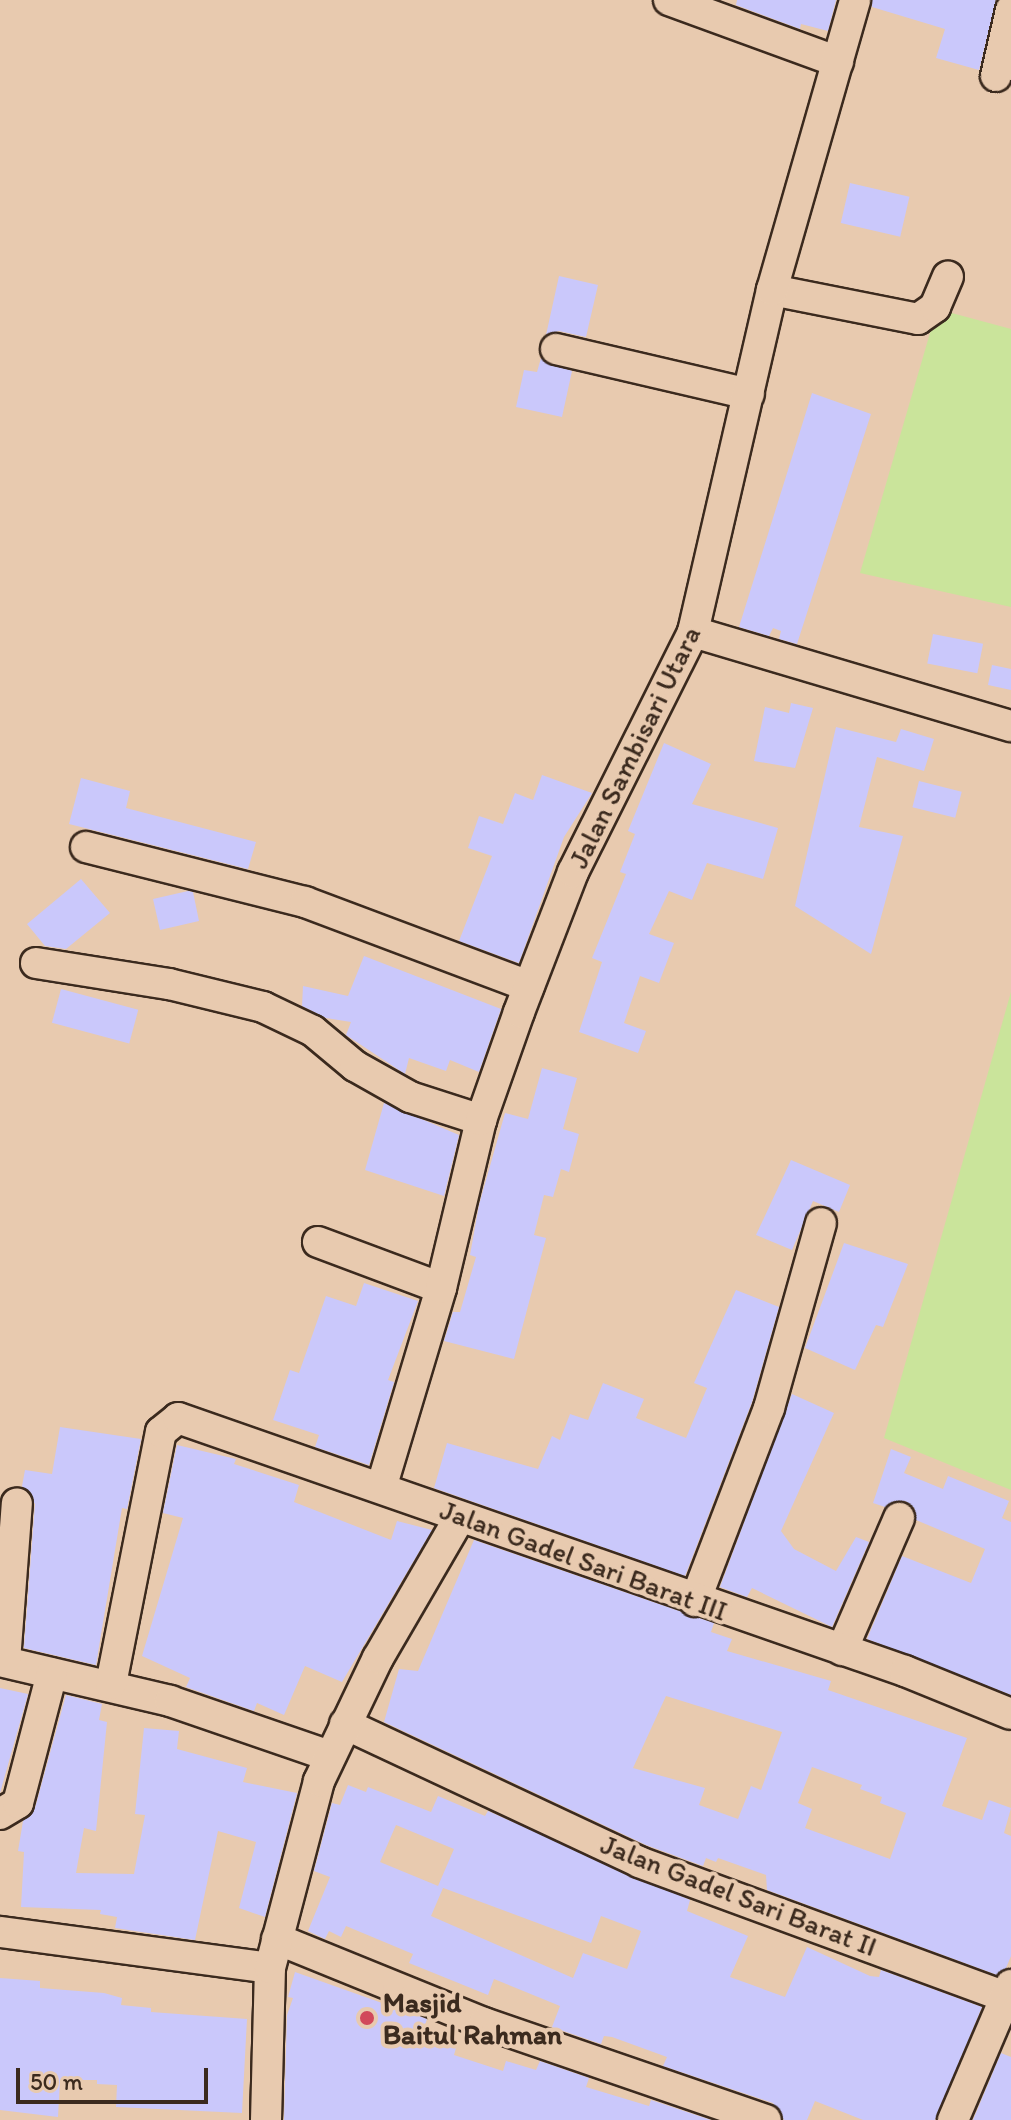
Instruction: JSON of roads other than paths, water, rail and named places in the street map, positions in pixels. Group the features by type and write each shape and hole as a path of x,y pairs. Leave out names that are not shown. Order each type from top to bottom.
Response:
{"street":[{"path":"669,0 838,62"},
{"name":"Jalan Sambisari Utara","path":"382,1485 441,1288 481,1120 529,986 573,872 693,632 772,290 855,0"},
{"path":"996,76 1011,10"},
{"path":"772,290 918,319 935,307 948,277"},
{"path":"556,349 749,394"},
{"path":"693,632 1011,726"},
{"path":"86,847 305,902 529,986"},
{"path":"36,963 169,984 263,1007 313,1031 355,1066 410,1097 481,1120"},
{"path":"695,1601 769,1408 821,1223"},
{"path":"318,1242 441,1288"},
{"name":"Jalan Gadel Sari Barat III","path":"111,1684 161,1432 168,1421 194,1420 382,1485 460,1517 695,1601 842,1650 1011,1714"},
{"path":"17,1503 6,1582 2,1661 111,1684 330,1756"},
{"path":"266,2120 270,1968 330,1756 460,1517"},
{"path":"842,1650 899,1518"},
{"path":"0,1814 18,1803 52,1673"},
{"name":"Jalan Gadel Sari Barat II","path":"345,1724 639,1862 1008,1991 953,2120"},
{"path":"0,1932 270,1968"},
{"path":"277,1939 484,2023 766,2120"}],"place":[{"name":"Masjid Baitul Rahman","path":"367,2018"}]}
